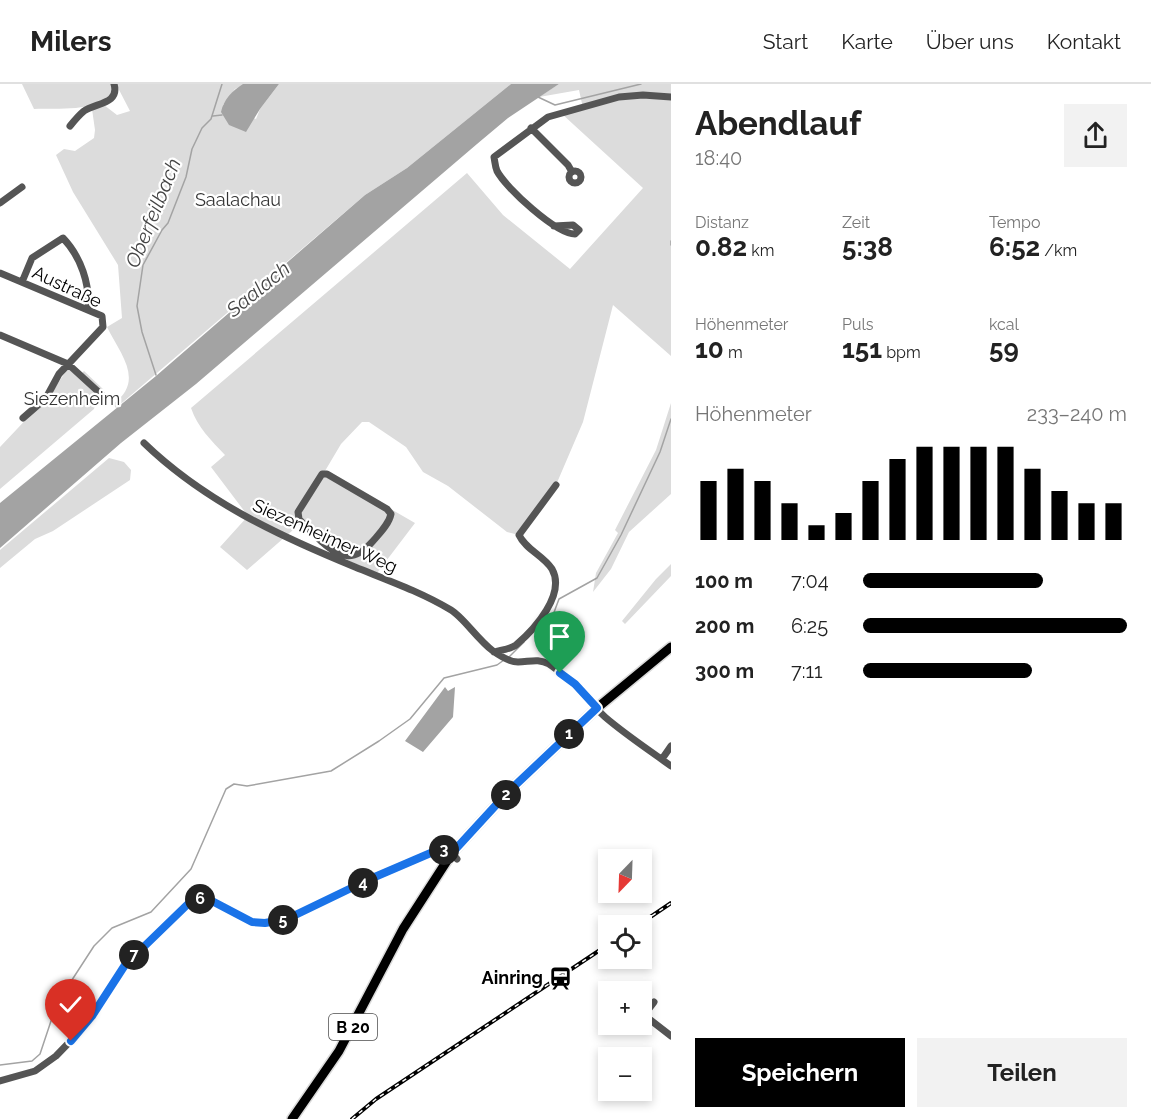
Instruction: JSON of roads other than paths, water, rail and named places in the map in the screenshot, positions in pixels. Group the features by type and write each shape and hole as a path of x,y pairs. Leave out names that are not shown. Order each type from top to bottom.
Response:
{"main road":[{"name":"B 20","path":"292,1119 339,1051 403,929 455,856 508,792 597,708 671,647"}],"street":[{"path":"70,126 85,110 113,97 116,90 114,84"},
{"path":"554,226 502,178 496,168 494,157 542,119 629,96 671,97"},
{"path":"531,128 568,165 572,172"},
{"path":"0,203 22,187"},
{"path":"22,282 32,258 63,238 87,280 88,309"},
{"name":"Austraße","path":"0,273 102,316 103,327 59,374 46,398 23,418"},
{"path":"0,335 68,364 103,396"},
{"name":"Siezenheimer Weg","path":"144,443 165,463 242,515 278,534 388,580 453,611 477,638 505,658 518,662 532,660 546,663 575,684 597,708 671,766"},
{"path":"322,474 327,474 387,509 391,514 390,519 376,538 356,555 347,556 334,552 299,519 298,512 322,474"},
{"path":"494,652 515,646 544,615 555,595 556,577 551,567 523,543 519,535 556,485"},
{"path":"356,555 356,567"},
{"path":"662,759 671,746"},
{"path":"0,1081 35,1071 56,1056 85,1026 125,965 190,902 205,899 242,918 265,923 287,919 370,879 440,849 455,856"},
{"path":"654,1002 644,1015 671,1036"}],"water":[{"path":"243,84 279,84 246,132 229,125 221,112 229,96"},
{"name":"Saalach","path":"511,84 559,84 508,118 196,384 121,443 0,548 0,503 156,376 365,195 407,168"},
{"path":"445,687 448,691 455,687 453,717 423,752 405,741"}],"waterway":[{"name":"Oberfeilbach","path":"156,375 142,332 137,306 143,265 168,223 186,177 192,149 202,128 211,119 222,84"},
{"path":"538,97 555,105 641,84"},
{"path":"213,116 222,115"},
{"path":"543,621 553,615 559,599 597,578 621,535 660,452 671,419"},
{"path":"508,658 524,642"},
{"path":"0,1065 32,1061 40,1054 57,1003 94,946 112,928 151,912 191,869 226,789 234,784 247,786 331,771 410,719 444,678 497,665 504,660"}],"railway":[{"path":"652,916 671,903"},
{"path":"352,1119 376,1099 598,951"}],"place":[{"name":"Ainring","path":"561,978"}],"park label":[{"name":"Saalachau","path":"238,200"},
{"name":"Siezenheim","path":"72,399"}]}
